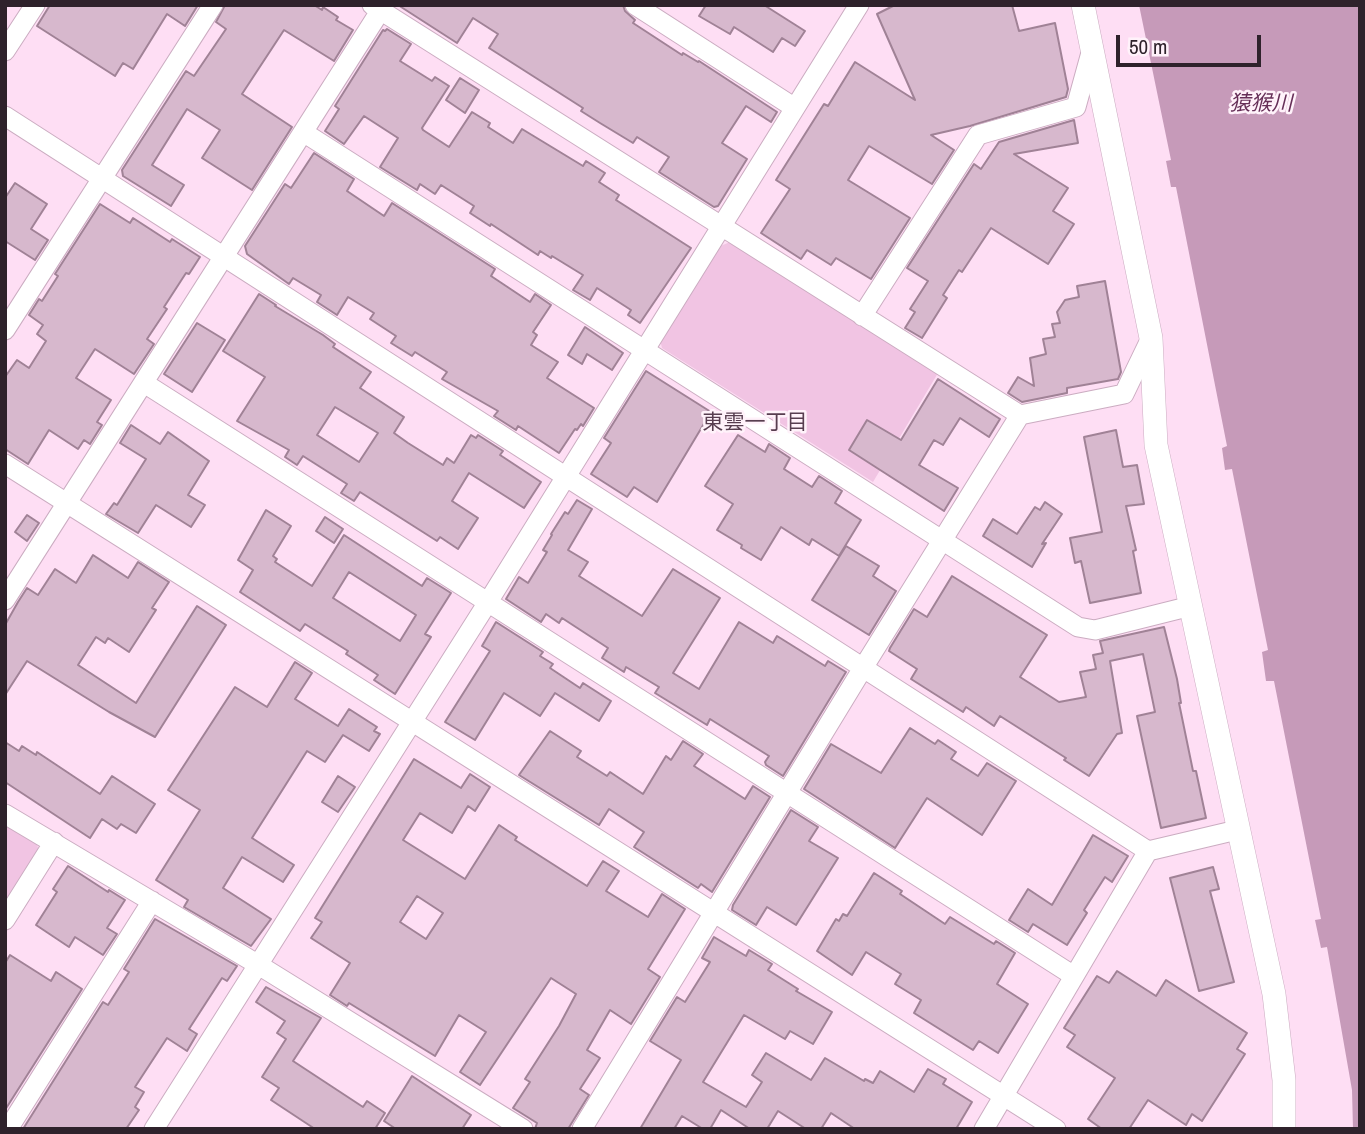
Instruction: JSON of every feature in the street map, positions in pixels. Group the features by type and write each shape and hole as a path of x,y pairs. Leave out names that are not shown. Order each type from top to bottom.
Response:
{"street":[{"path":"5,51 35,5"},
{"path":"5,330 213,5"},
{"path":"635,5 795,108"},
{"path":"154,1129 488,602 859,5"},
{"path":"1083,5 1151,338 1156,445 1274,994 1284,1080 1284,1129"},
{"path":"5,600 303,132 379,7 721,228 1020,415 1124,394 1151,338"},
{"path":"862,316 978,135 1076,107 1092,47"},
{"path":"5,116 1148,851"},
{"path":"303,132 1078,627 1095,630 1191,606"},
{"path":"144,383 1074,976"},
{"path":"582,1129 1020,415"},
{"path":"5,464 1056,1129"},
{"path":"5,814 257,964 523,1129"},
{"path":"984,1129 1148,851 1237,830"},
{"path":"5,920 54,842"},
{"path":"8,1129 152,901"}],"shaded area":[{"path":"730,242 938,373 873,482 662,348 660,340 718,247"},
{"path":"5,823 36,841 39,851 5,905"}],"water":[{"name":"猿猴川","path":"1139,5 1360,5 1360,1129 1353,1129 1352,1090 1327,947 1321,948 1315,920 1321,919 1274,681 1266,681 1262,652 1268,650 1232,469 1225,470 1222,448 1227,446 1176,187 1171,187 1166,161 1171,160"}],"building":[{"path":"50,5 198,5 185,26 167,14 133,69 123,63 115,76 37,26"},
{"path":"225,5 314,5 322,10 323,7 338,17 336,20 353,30 334,61 284,30 242,94 292,127 252,190 202,158 220,130 187,109 152,165 184,185 171,206 123,176 122,170 186,71 194,76 226,29 216,22"},
{"path":"398,5 623,5 625,11 635,20 633,23 682,55 683,53 699,61 777,112 771,122 746,106 722,143 747,159 718,206 714,207 659,172 669,157 637,137 633,143 489,48 498,34 473,18 457,43"},
{"path":"706,5 764,5 805,31 795,46 782,38 773,52 734,27 730,34 699,16"},
{"path":"895,5 1012,5 1019,31 1055,23 1068,89 1066,97 931,135 954,150 932,184 869,146 848,180 910,218 871,279 836,258 831,265 807,250 801,259 761,233 790,189 776,180 824,104 828,106 855,62 915,100 877,14"},
{"path":"387,29 411,44 400,61 432,81 435,77 449,86 423,130 449,147 472,112 490,123 488,127 513,143 522,129 583,166 586,161 605,173 599,182 619,195 616,200 691,248 640,323 628,315 631,310 597,288 590,300 573,290 583,275 552,256 551,258 540,251 538,255 491,224 490,226 470,213 474,206 441,185 435,194 420,184 417,190 380,167 398,138 364,116 344,144 325,131 339,109 335,106 383,30"},
{"path":"460,78 479,90 465,113 446,100"},
{"path":"1074,120 1078,143 1014,154 1068,188 1053,211 1074,224 1048,264 991,228 943,295 947,298 922,338 905,328 915,312 910,309 928,281 907,268 974,164 981,169 999,142"},
{"path":"314,153 354,179 347,191 384,216 392,203 495,269 491,276 530,302 535,294 551,305 533,332 537,335 531,345 558,362 547,378 594,408 583,426 581,424 575,429 559,453 518,426 516,430 494,416 498,411 442,379 447,372 415,352 412,356 391,343 396,336 370,319 374,313 348,297 337,315 317,302 321,295 293,278 289,284 247,254 245,246 285,184 291,188"},
{"path":"15,183 47,204 31,229 48,240 35,260 5,241 5,198"},
{"path":"100,204 130,223 133,218 170,242 172,239 200,257 164,307 167,309 147,339 154,344 134,374 95,349 76,378 111,400 97,422 102,425 90,444 84,440 78,449 49,430 28,464 5,449 5,377 17,360 29,368 46,341 37,334 43,325 29,315 58,276 55,274"},
{"path":"1105,281 1121,372 1118,379 1067,388 1067,393 1022,402 1008,393 1018,377 1034,386 1030,358 1046,354 1043,339 1055,337 1052,324 1060,323 1057,312 1065,300 1079,297 1077,286"},
{"path":"259,294 323,335 335,344 333,347 371,372 360,388 404,417 394,433 408,443 443,465 447,458 454,463 471,435 476,438 478,435 503,451 500,455 541,482 524,508 469,473 452,501 478,518 458,549 440,537 437,541 360,492 354,501 341,493 347,484 303,456 297,465 285,457 289,450 237,421 265,377 223,351","holes":["335,407 378,433 359,462 317,435"]},
{"path":"197,323 225,340 192,392 164,374"},
{"path":"585,327 623,353 612,370 587,354 582,364 568,355"},
{"path":"646,371 711,412 657,502 634,487 627,497 591,474 611,443 604,438"},
{"path":"938,379 1000,419 989,437 960,418 943,445 934,440 919,465 958,488 944,511 849,450 867,420 901,440"},
{"path":"131,425 160,444 168,432 209,461 188,495 205,505 191,527 156,505 138,533 106,514 114,503 117,505 146,459 120,443"},
{"path":"1116,430 1123,467 1137,465 1144,504 1126,506 1136,550 1133,551 1141,593 1090,603 1081,561 1075,563 1070,538 1102,532 1084,437"},
{"path":"738,435 765,452 769,444 790,458 784,469 812,487 819,476 842,491 835,503 861,520 839,556 812,539 809,545 781,527 761,560 717,530 733,504 705,486"},
{"path":"577,500 592,509 568,550 588,562 579,576 642,616 673,569 720,598 673,673 699,689 739,622 773,643 777,636 825,666 828,661 846,672 783,776 766,765 769,756 710,719 707,725 655,693 659,687 626,667 624,672 602,658 608,648 562,618 559,623 546,614 541,622 506,599 519,577 528,583 547,552 543,550 551,534 565,512 568,514"},
{"path":"1045,502 1062,514 1042,544 1046,543 1032,567 983,536 993,519 1017,534 1035,507 1040,510"},
{"path":"266,510 291,526 273,556 277,559 275,562 312,586 344,535 422,586 427,578 451,593 425,634 431,637 395,694 374,680 378,675 346,654 348,651 305,624 300,631 240,592 253,570 238,560","holes":["349,572 416,615 400,641 333,598"]},
{"path":"27,515 39,523 27,541 15,532"},
{"path":"325,517 343,529 334,543 316,531"},
{"path":"846,546 879,566 873,576 896,591 869,635 812,600"},
{"path":"93,555 128,578 138,562 169,582 152,608 156,610 129,652 108,638 105,643 96,637 78,665 136,703 197,606 226,625 155,737 27,661 5,695 5,625 18,602 27,588 38,595 55,569 76,583"},
{"path":"952,576 1047,635 1020,677 1059,702 1086,697 1080,672 1096,669 1093,655 1103,653 1100,641 1164,627 1177,679 1179,703 1193,771 1196,771 1206,818 1161,828 1137,716 1155,712 1143,654 1110,661 1122,733 1117,734 1089,776 1000,716 994,726 966,707 963,712 911,679 917,669 889,651 890,648 914,609 927,617"},
{"path":"496,622 543,652 540,656 553,664 550,668 580,688 583,683 611,701 599,721 555,693 540,716 504,693 475,740 445,722 490,651 482,646"},
{"path":"295,662 312,673 295,699 338,726 349,709 377,727 374,731 380,734 369,751 343,735 325,762 307,751 252,838 294,865 283,882 242,857 223,888 271,919 251,946 184,907 188,900 156,880 200,810 168,790 235,687 267,707"},
{"path":"910,728 935,744 938,740 956,752 951,759 978,776 987,763 1016,781 982,835 927,798 895,848 804,789 831,744 881,773"},
{"path":"550,731 581,751 577,757 607,776 610,772 643,794 666,756 671,760 683,741 703,754 694,766 745,799 753,786 770,797 712,892 701,884 698,888 634,847 644,832 609,809 599,825 519,775"},
{"path":"5,742 19,751 22,746 36,755 37,752 100,794 112,776 155,804 136,833 121,824 117,829 102,819 90,838 5,782"},
{"path":"414,759 461,788 470,774 490,787 475,811 468,806 452,833 420,813 403,840 465,879 499,825 517,837 515,840 587,886 603,861 619,871 606,891 648,917 662,894 685,909 648,969 660,977 631,1024 610,1010 587,1050 600,1058 580,1089 589,1095 568,1129 535,1129 537,1123 513,1108 530,1082 525,1079 576,994 551,978 480,1085 460,1072 486,1032 459,1015 435,1056 349,1003 347,1006 330,995 350,963 311,938 322,922 315,918","holes":["417,896 443,913 426,939 400,922"]},
{"path":"338,776 355,787 338,812 322,802"},
{"path":"791,810 818,827 809,841 838,858 796,925 767,907 756,925 732,910 733,905"},
{"path":"1093,835 1128,856 1112,882 1105,877 1084,910 1087,913 1067,945 1033,924 1028,932 1009,920 1028,889 1052,905"},
{"path":"68,866 125,900 107,928 117,934 103,955 75,937 69,947 36,925 57,892 53,889"},
{"path":"1213,867 1219,889 1210,891 1234,982 1199,991 1170,878"},
{"path":"874,873 945,924 950,917 994,944 996,941 1015,953 997,984 1028,1004 998,1053 979,1041 973,1050 914,1013 921,1000 895,984 901,974 866,952 852,975 817,951 836,919 839,921 843,914 847,916"},
{"path":"155,919 237,966 227,981 222,978 189,1029 197,1034 187,1051 167,1038 135,1087 144,1092 135,1107 139,1110 126,1129 23,1129 103,1002 108,1005 129,972 124,969"},
{"path":"714,937 746,956 749,950 772,964 768,970 798,989 796,991 832,1012 813,1044 790,1031 785,1039 744,1015 703,1082 746,1107 762,1082 752,1075 766,1053 811,1080 825,1058 864,1081 865,1079 873,1083 880,1071 914,1092 928,1069 946,1079 943,1084 972,1102 956,1129 855,1129 831,1113 821,1129 806,1129 778,1111 767,1129 750,1129 721,1110 710,1129 703,1129 682,1116 674,1129 640,1129 681,1060 650,1041 677,997 685,1002 710,962 702,958"},
{"path":"10,955 51,981 56,972 82,989 5,1110 5,963"},
{"path":"1117,971 1156,996 1166,980 1247,1033 1237,1049 1245,1054 1202,1121 1192,1114 1186,1125 1148,1100 1129,1129 1102,1129 1088,1119 1115,1078 1067,1047 1075,1035 1064,1028 1097,976 1109,983"},
{"path":"266,987 321,1018 293,1061 363,1107 367,1101 385,1113 375,1129 315,1129 271,1100 279,1088 262,1077 286,1039 277,1033 285,1021 256,1002"},
{"path":"412,1076 471,1115 462,1129 396,1129 384,1121"}],"district":[{"name":"東雲一丁目","path":"755,423"}]}
